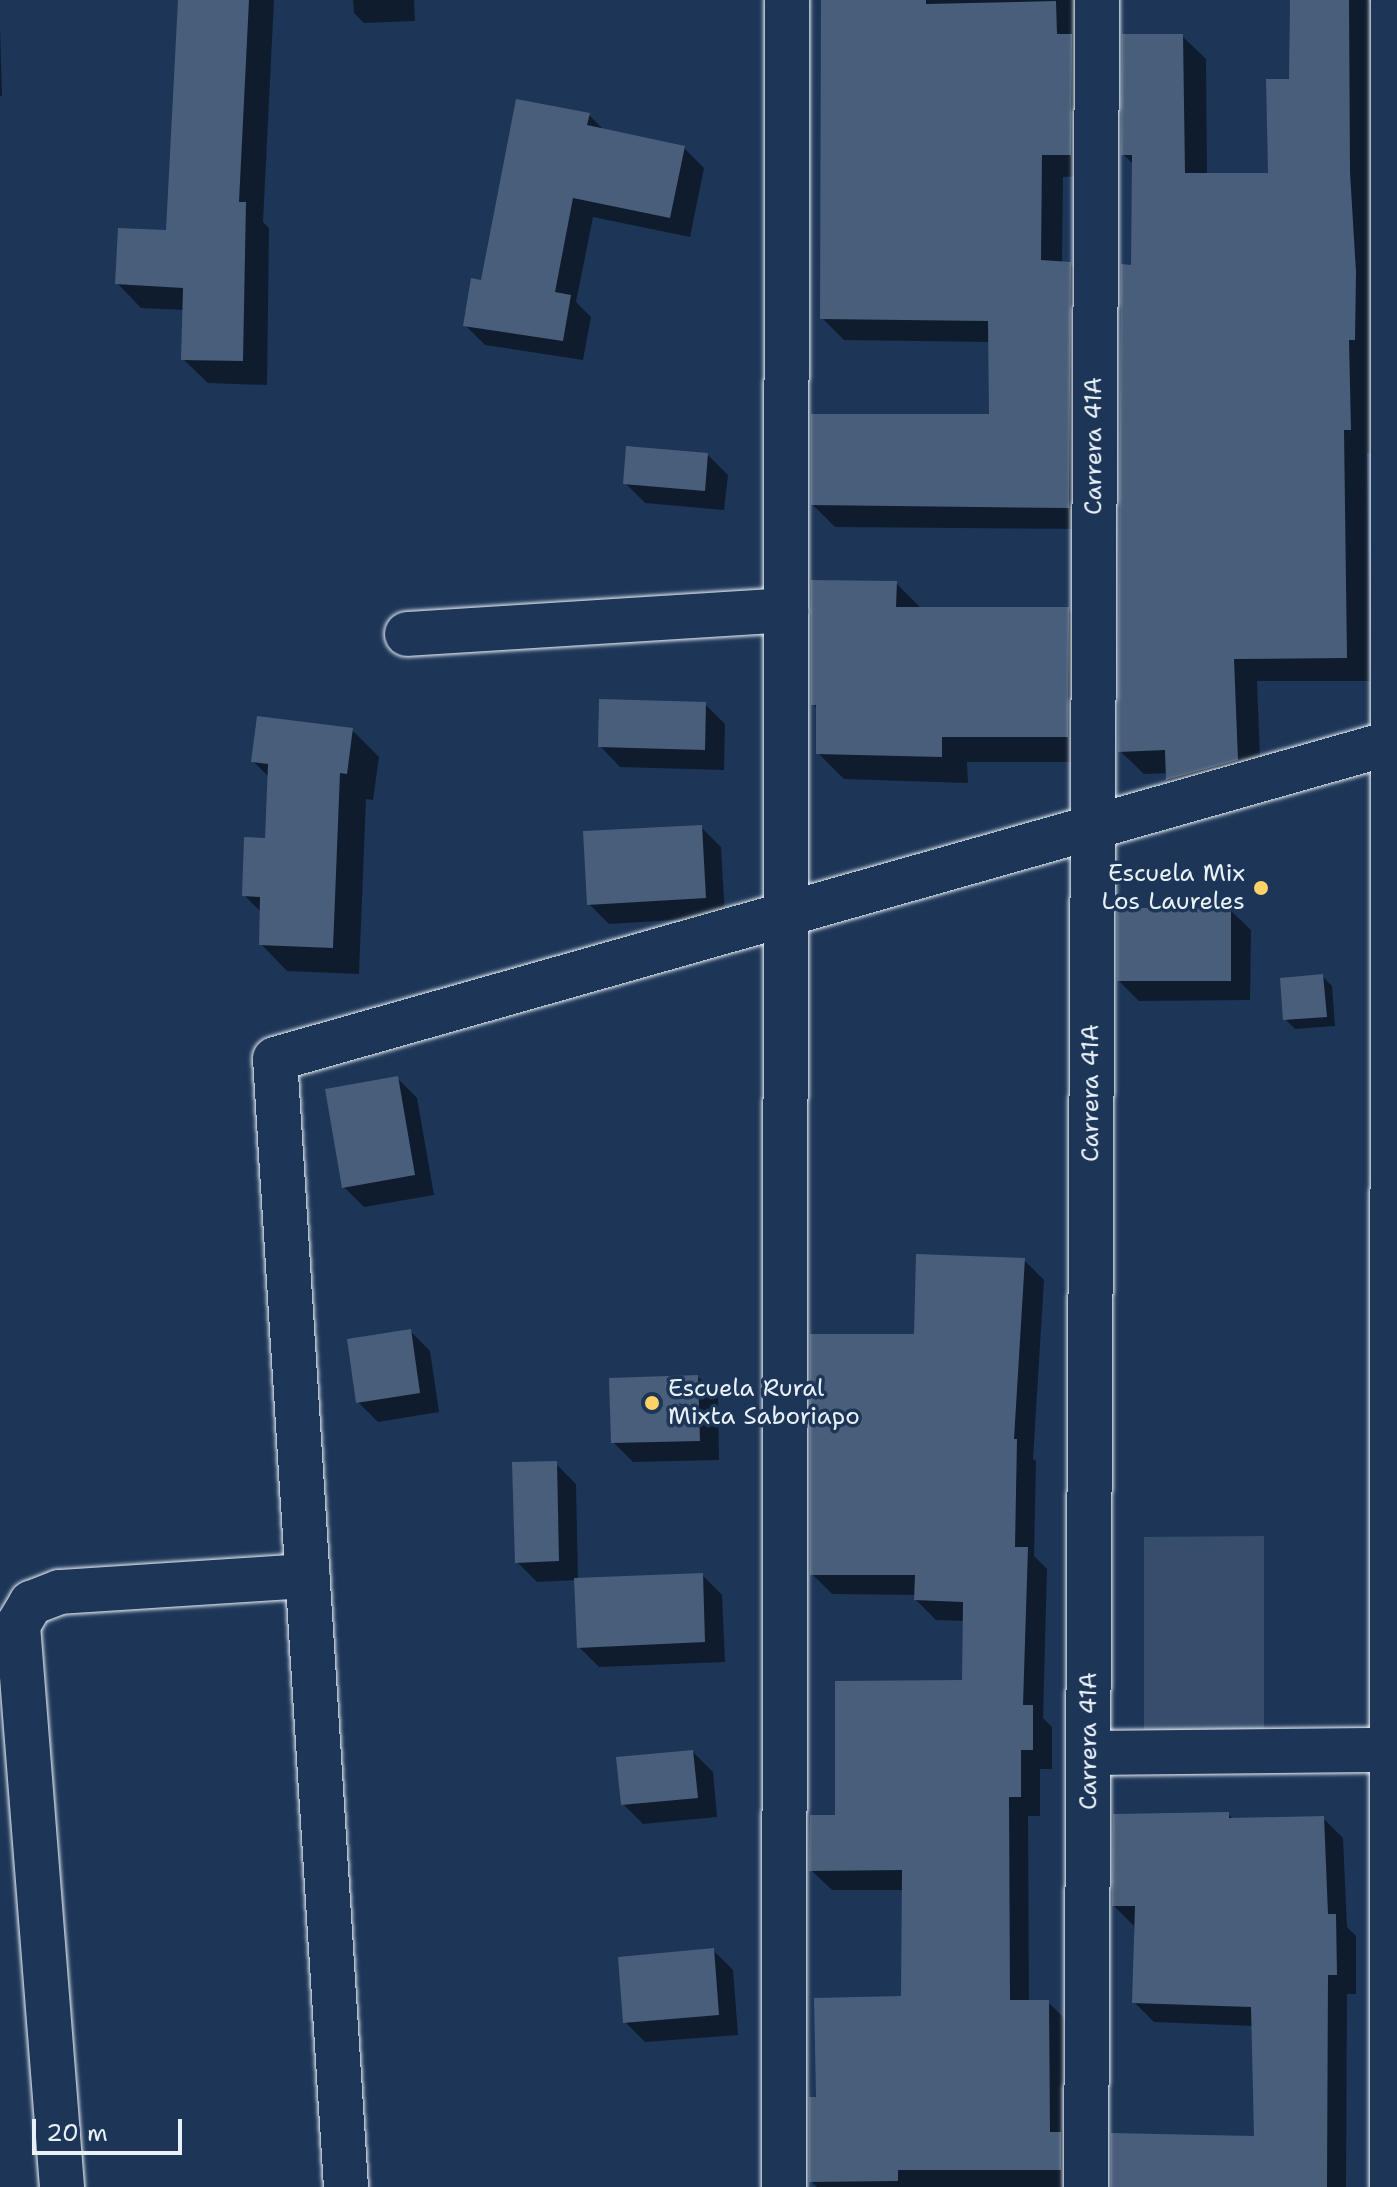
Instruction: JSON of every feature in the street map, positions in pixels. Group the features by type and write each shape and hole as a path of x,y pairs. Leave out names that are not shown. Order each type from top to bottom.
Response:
{"street":[{"path":"784,2187 787,0"},
{"name":"Carrera 41A","path":"1086,2187 1097,0"},
{"path":"1392,2187 1393,0"},
{"path":"407,634 786,610"},
{"path":"346,2187 275,1059 1395,741"},
{"path":"62,2187 18,1625 31,1603 60,1592 307,1576"},
{"path":"1089,1753 1393,1750"}],"shaded area":[{"path":"1264,1536 1264,1730 1144,1730 1144,1537"}],"building":[{"path":"178,0 249,0 239,202 246,202 243,361 181,360 183,288 115,284 118,228 166,230"},
{"path":"821,0 926,0 926,4 1056,1 1057,34 1072,34 1071,155 1042,155 1041,260 1071,262 1069,508 811,505 811,414 989,414 988,321 820,319"},
{"path":"1290,0 1349,0 1350,172 1356,272 1355,340 1349,340 1351,430 1344,430 1347,658 1234,659 1238,760 1166,780 1165,750 1118,752 1121,264 1131,265 1132,155 1121,155 1122,34 1183,34 1185,173 1268,173 1266,79 1289,79"},
{"path":"516,99 590,113 587,125 685,146 670,218 573,198 555,292 571,295 563,341 463,326 471,278 481,280"},
{"path":"626,446 708,453 705,491 623,484"},
{"path":"811,580 897,581 896,607 1069,607 1068,737 942,737 942,757 816,754 816,705 811,705"},
{"path":"599,699 706,702 705,750 598,747"},
{"path":"257,716 353,728 347,774 340,773 333,948 259,945 260,897 242,896 244,837 265,838 268,764 251,762"},
{"path":"702,825 706,898 587,905 583,831"},
{"path":"1117,908 1231,908 1231,981 1117,981"},
{"path":"1323,974 1327,1017 1283,1020 1280,978"},
{"path":"398,1076 415,1175 342,1188 325,1089"},
{"path":"916,1254 1025,1258 1014,1439 1017,1439 1015,1547 1028,1547 1023,1705 1033,1705 1033,1750 1021,1750 1021,1797 1009,1797 1010,2000 1049,2000 1050,2132 1061,2132 1061,2170 898,2170 898,2181 809,2182 809,2097 816,2097 814,1998 901,1996 902,1870 809,1871 810,1815 835,1815 835,1681 962,1680 963,1602 914,1600 915,1575 810,1575 810,1334 914,1334"},
{"path":"411,1329 420,1393 356,1403 347,1339"},
{"path":"698,1375 700,1441 611,1443 609,1378"},
{"path":"557,1461 559,1561 515,1563 512,1462"},
{"path":"703,1573 705,1642 577,1648 574,1578"},
{"path":"693,1750 698,1798 621,1805 616,1757"},
{"path":"1229,1812 1229,1818 1324,1816 1328,1914 1336,1914 1337,1975 1328,1975 1327,2187 1111,2187 1111,2133 1254,2136 1251,2007 1132,2003 1135,1906 1112,1906 1113,1814"},
{"path":"714,1948 719,2015 623,2023 618,1957"}],"place":[{"name":"Escuela Mix Los Laureles","path":"1261,888"},
{"name":"Escuela Rural Mixta Saboriapo","path":"652,1403"}]}
